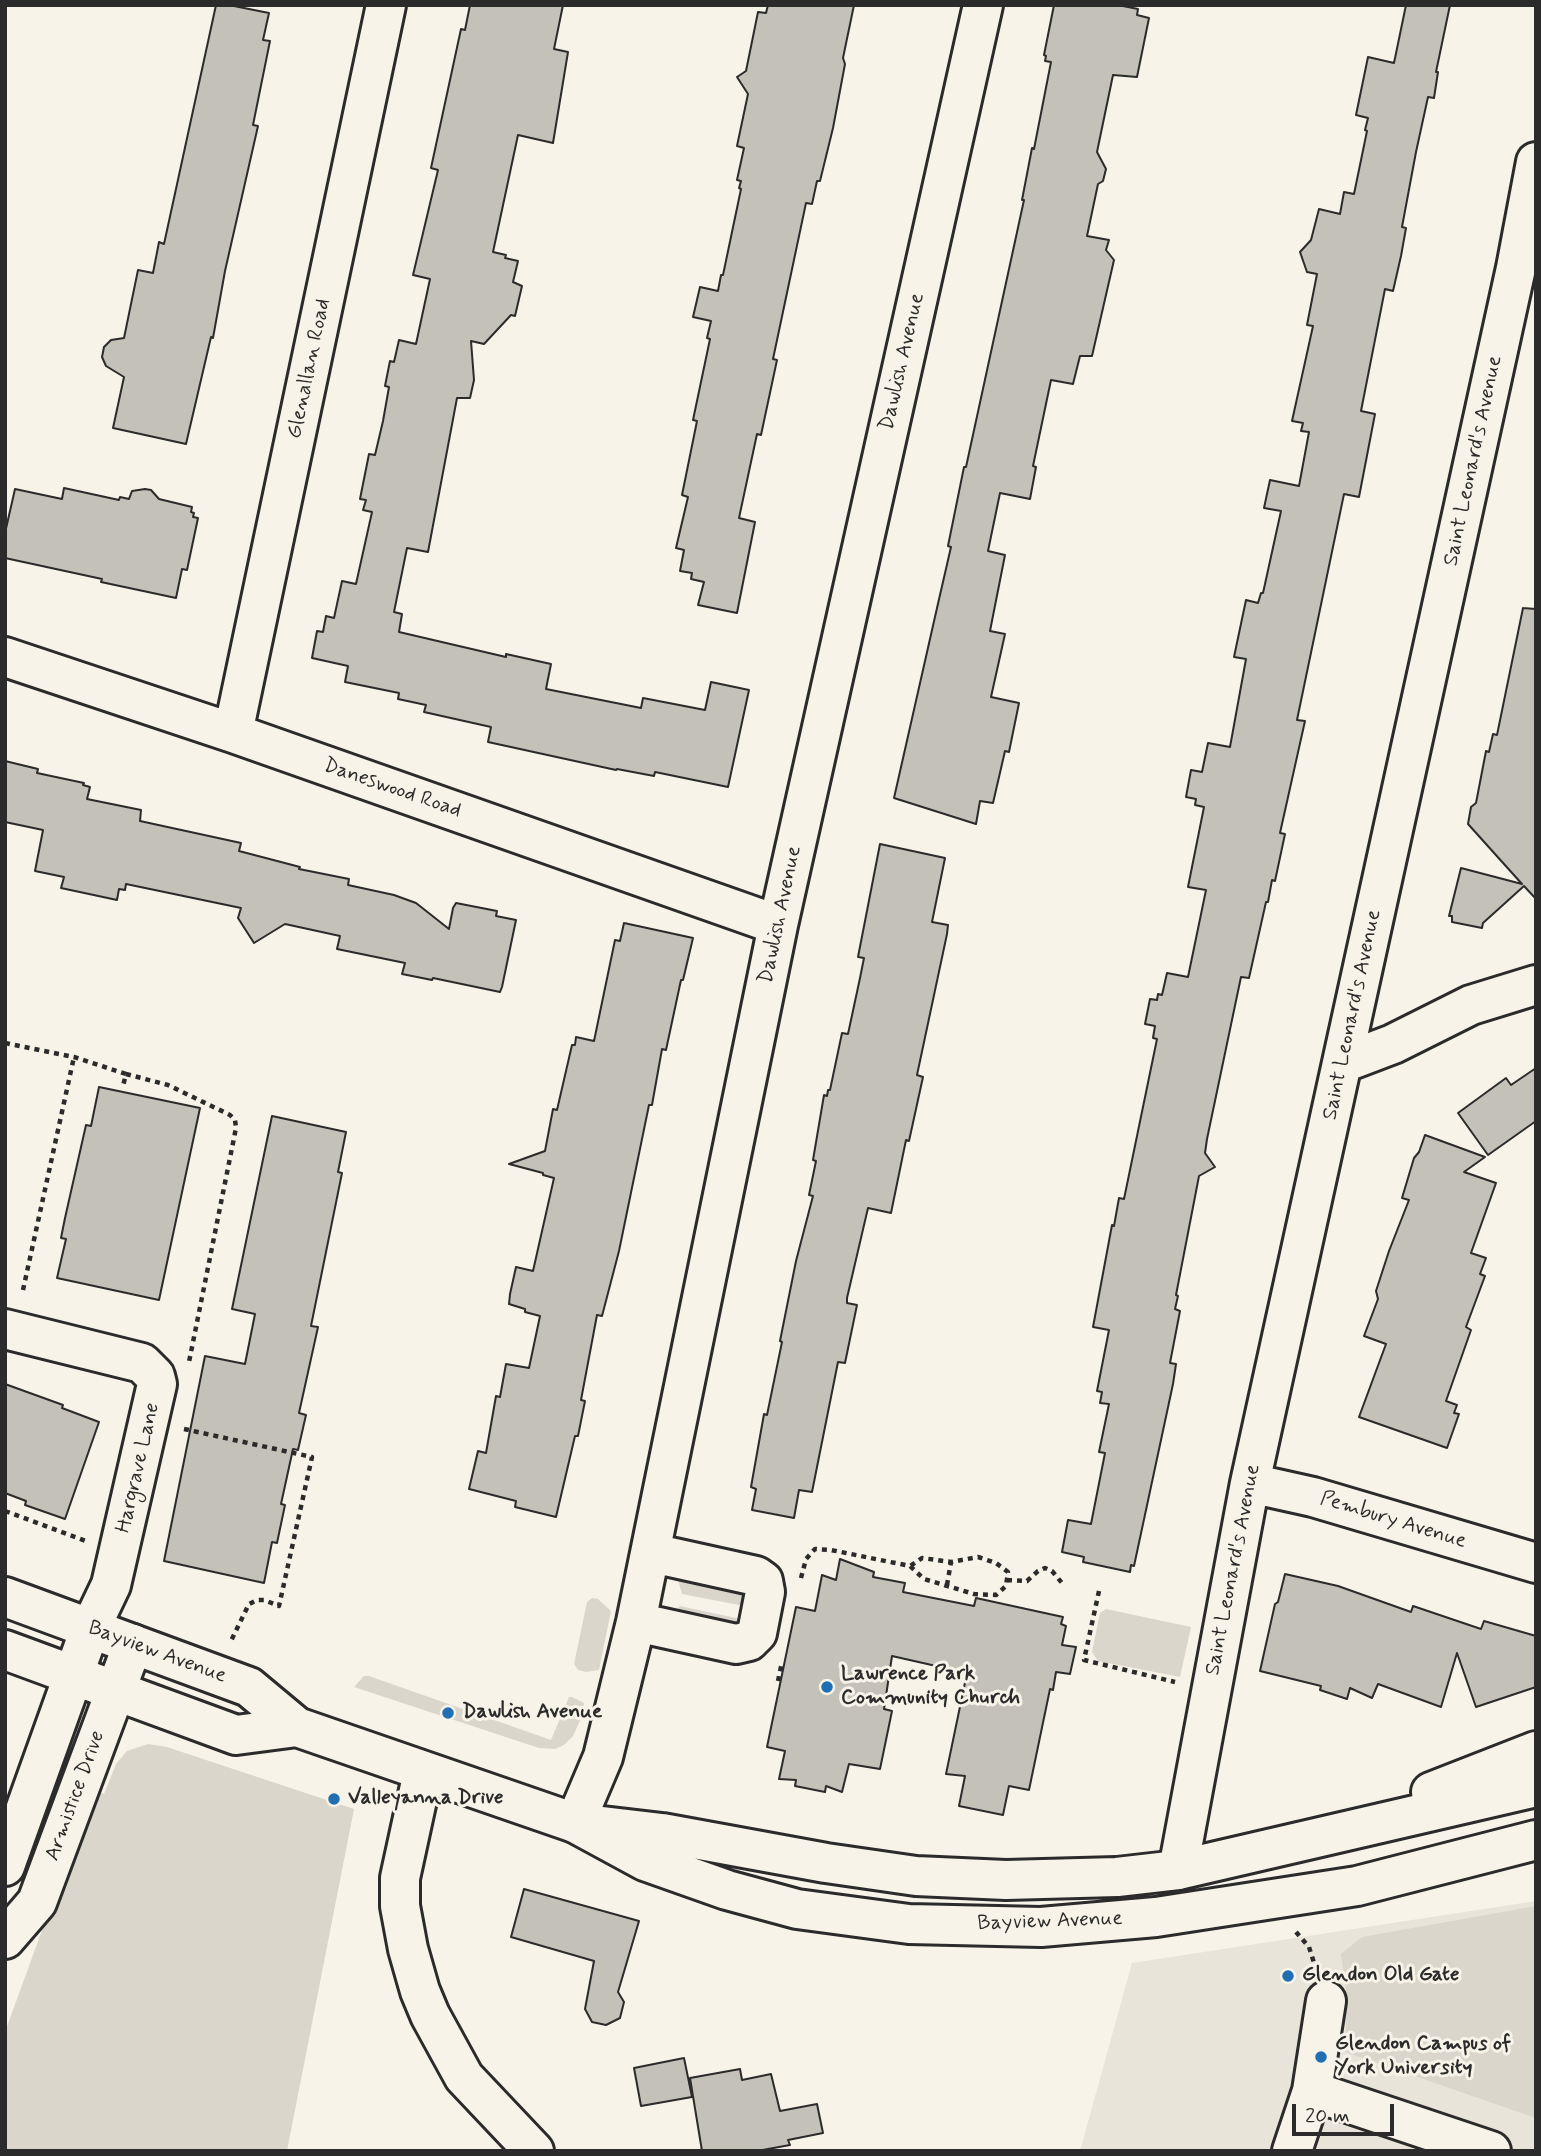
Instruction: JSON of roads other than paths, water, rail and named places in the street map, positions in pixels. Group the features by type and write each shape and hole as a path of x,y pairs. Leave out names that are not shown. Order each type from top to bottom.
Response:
{"street":[{"name":"Glenallan Road","path":"233,733 386,5"},
{"name":"Dawlish Avenue","path":"575,1823 603,1757 652,1553 778,925 983,5"},
{"name":"Saint Leonard's Avenue","path":"1178,1870 1250,1483 1343,1063 1526,274 1536,162"},
{"name":"Daneswood Road","path":"5,657 233,733 778,925"},
{"path":"1343,1063 1393,1044 1471,1005 1536,985"},
{"name":"Hargrave Lane","path":"5,1329 142,1363 155,1376 156,1392 111,1585 90,1629"},
{"name":"Pembury Avenue","path":"1250,1483 1313,1497 1536,1563"},
{"path":"636,1622 736,1644 749,1641 757,1633 765,1592 763,1581 756,1576 652,1553"},
{"name":"Bayview Avenue","path":"5,1597 249,1687 297,1727 575,1823 645,1861 727,1890 797,1909 909,1924 1041,1927 1156,1917 1357,1886 1536,1840"},
{"name":"Armistice Drive","path":"5,1866 90,1629"},
{"name":"Armistice Drive","path":"5,1939 37,1902 133,1644"},
{"name":"Bayview Avenue","path":"5,1650 236,1735 297,1727"},
{"path":"1312,1839 1536,1751"},
{"path":"423,1772 400,1878 400,1906 420,1991 464,2077 534,2151"},
{"name":"Bayview Avenue","path":"575,1823 662,1833 826,1863 916,1876 1006,1880 1117,1877 1178,1870 1536,1787"},
{"path":"1357,1886 1536,1864"},
{"path":"1292,2151 1312,2091 1326,2001"},
{"path":"1312,2091 1491,2151"}],"place":[{"name":"Lawrence Park Community Church","path":"827,1687"},
{"name":"Dawlish Avenue","path":"448,1713"},
{"name":"Valleyanna Drive","path":"334,1799"},
{"name":"Glendon Old Gate","path":"1288,1976"},
{"name":"Glendon Campus of York University","path":"1321,2057"}]}
